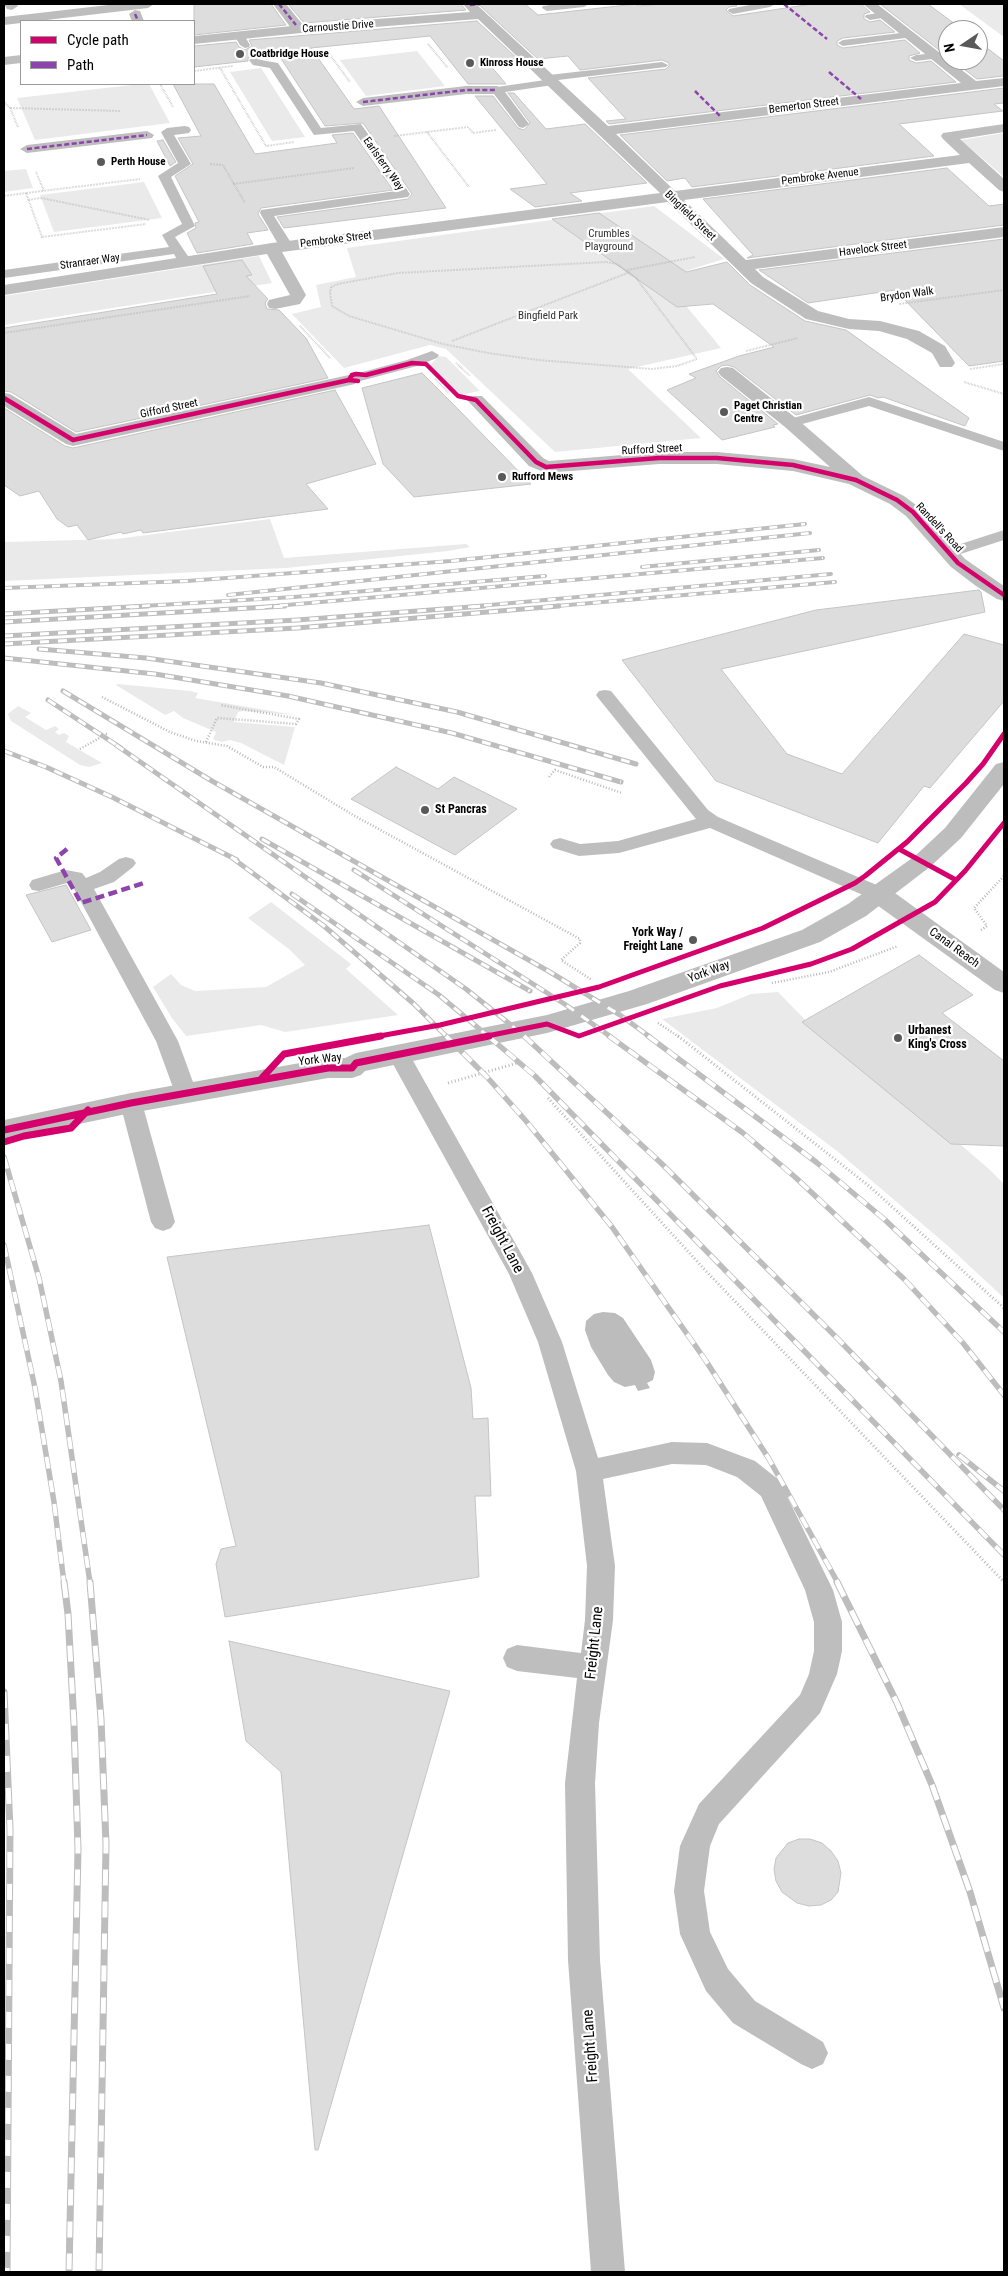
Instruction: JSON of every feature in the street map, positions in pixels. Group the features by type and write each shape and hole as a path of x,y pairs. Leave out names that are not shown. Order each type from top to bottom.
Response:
{"main road":[{"path":"4,21 148,4"},
{"name":"York Way","path":"4,1130 131,1102 328,1068 352,1068 356,1063 547,1024 638,998 811,936 880,894 939,846 984,796 1004,768"}],"street":[{"path":"279,4 296,25"},
{"name":"Bingfield Street","path":"468,4 551,80 757,280 812,315 849,324 880,326 913,335 938,350 946,363"},
{"path":"869,10 884,15 974,86"},
{"name":"Carnoustie Drive","path":"195,40 242,40 311,28 410,22 481,15"},
{"path":"4,61 20,59"},
{"name":"Bemerton Street","path":"604,131 1004,82"},
{"path":"363,102 466,90 497,90"},
{"path":"1004,128 948,136 1004,187"},
{"path":"27,149 147,135"},
{"name":"Pembroke Avenue","path":"670,196 971,158"},
{"name":"Pembroke Street","path":"4,290 180,256 279,247 670,196"},
{"name":"Havelock Street","path":"742,266 1004,232"},
{"path":"275,304 294,300 298,295 294,289 279,247"},
{"name":"Randell's Road","path":"728,372 791,423 856,480 896,500 913,512 948,553 969,572 1004,594"},
{"name":"Gifford Street","path":"4,398 73,440 349,380"},
{"name":"Rufford Street","path":"476,400 536,462 546,467 659,458 717,458 801,466 856,480"},
{"name":"Canal Reach","path":"880,894 1004,984"}],"lane":[{"path":"547,8 584,4"},
{"path":"733,11 770,4"},
{"path":"843,43 909,35"},
{"path":"916,58 936,56"},
{"path":"256,62 274,65 321,135"},
{"path":"523,124 497,90 551,80 662,65"},
{"name":"Earlsferry Way","path":"279,247 266,213 404,194 357,127 321,135"},
{"path":"147,135 185,130"},
{"path":"167,132 185,164 164,176 189,226 168,235 180,256"},
{"name":"Stranraer Way","path":"4,274 180,256"},
{"path":"349,380 412,363 435,353"},
{"path":"791,423 869,401 1004,447"},
{"path":"948,553 1004,535"},
{"path":"605,695 701,814 711,822 880,894"},
{"path":"560,844 579,850 596,850 619,846 711,822"},
{"path":"82,886 107,877 126,863"},
{"path":"39,885 66,876 75,878 82,886 167,1041 186,1093"},
{"name":"Freight Lane","path":"399,1055 520,1273 550,1342 589,1471 601,1566 599,1620 585,1723 580,1783 584,1930 608,2272"},
{"path":"131,1102 163,1222"},
{"path":"589,1471 672,1452 708,1454 746,1469 770,1488 794,1533 820,1590 828,1622 828,1651 823,1674 810,1704 709,1814 695,1846 689,1891 695,1934 717,1980 744,2012 812,2053"},
{"path":"517,1658 593,1667"}],"path":[{"path":"410,22 466,90"},
{"path":"195,71 256,62"},
{"path":"220,68 266,146 321,135"},
{"path":"4,102 10,108 27,149"},
{"path":"10,108 122,112"},
{"path":"427,132 469,187"},
{"path":"185,164 223,165 233,184 279,247"},
{"path":"233,184 383,164"},
{"path":"4,196 144,178"},
{"path":"26,193 28,200 42,237 152,223 150,220 41,198 28,200"},
{"path":"626,270 726,251"},
{"path":"606,262 617,264 626,270 630,272 697,359 676,366 652,369 538,360 443,344 349,316 332,306 331,287 376,276 408,272 606,262"},
{"path":"476,400 485,396 483,390 448,356 435,353 443,344 630,272"},
{"path":"4,333 294,289"},
{"path":"298,324 349,380"},
{"path":"742,352 849,324"},
{"path":"958,380 1004,394"},
{"path":"102,697 170,732 196,741 227,746 264,767 274,767 354,815 580,939 580,943 561,960 578,971"},
{"path":"206,742 217,718 296,724 299,719 220,705"},
{"path":"80,749 108,733"},
{"path":"549,777 555,770 622,793"},
{"path":"674,1033 869,1186 1004,1308"},
{"path":"548,1098 705,1270 1004,1582"}],"green space":[{"path":"959,4 1004,4 1004,37 988,25 988,20 981,20"},
{"path":"417,51 445,86 366,96 340,60"},
{"path":"261,68 305,137 272,141 230,72"},
{"path":"132,85 150,85 170,123 35,140 17,98"},
{"path":"1004,133 1004,177 961,140"},
{"path":"26,169 33,188 4,192 4,171"},
{"path":"144,182 162,218 54,232 40,195"},
{"name":"Bingfield Park","path":"654,206 724,259 663,278 721,348 628,369 701,438 555,452 446,349 430,345 344,368 292,314 321,307 316,285 356,277 347,248"},
{"path":"259,256 272,283 4,325 4,296"},
{"path":"439,356 446,357 480,391 455,396 427,368"},
{"path":"270,519 284,558 466,544 470,547 286,568 4,581 4,542 116,539"},
{"path":"116,685 190,691 198,693 195,698 295,715 243,711 238,712 234,722 295,727 284,765 241,743 230,740 221,742 213,739 216,732 183,718 174,711 165,715"},
{"path":"18,706 31,713 25,717 46,730 55,726 59,729 55,732 59,735 64,733 69,736 66,742 102,763 89,767 80,765 11,721 8,714"},
{"path":"271,902 351,964 346,969 398,1015 285,1032 261,1025 186,1036 172,1018 153,987 171,974 181,985 195,991 266,987 305,965 290,950 248,918"},
{"path":"778,992 817,1032 889,1083 1004,1184 1004,1298 948,1246 837,1151 662,1019 717,1008 751,994"}],"shaded area":[{"path":"603,1312 615,1313 623,1318 651,1360 655,1372 653,1380 647,1383 650,1388 638,1391 635,1385 625,1387 614,1382 608,1375 591,1347 585,1330 586,1321 594,1314"}],"building":[{"path":"194,4 271,4 286,25 195,35"},
{"path":"288,4 461,4 466,10 304,23"},
{"path":"478,4 525,4 538,15 636,4 638,6 662,4 735,4 737,6 729,7 726,10 733,16 812,4 861,4 870,12 864,14 864,19 870,22 880,20 895,32 843,38 837,41 837,45 843,48 905,40 920,53 909,56 909,60 916,63 931,61 938,67 938,70 942,70 956,82 609,124 606,121 626,119 588,78 666,69 669,63 662,60 580,70 568,56 538,59"},
{"path":"880,4 928,4 950,20 938,20 938,49"},
{"path":"477,21 520,61 490,65 506,84 468,84 430,36 311,48 354,109 379,106 446,208 284,228 277,217 408,199 412,194 363,123 325,126 280,57 266,59 254,55 248,58 248,61 195,67 195,46 236,42 239,47 245,50 252,46 249,40"},
{"path":"988,49 1004,61 1004,76 977,79 965,70 988,70"},
{"path":"214,84 255,154 337,143 332,135 353,133 393,190 261,208 258,214 268,230 247,233 253,244 197,253 187,233 196,228 195,223 199,222 175,176 193,164 178,138 201,136 174,85"},
{"path":"1004,88 1004,103 994,104 1003,111 899,124 934,156 692,187 685,178 667,181 620,135"},
{"path":"508,93 514,93 546,129 585,124 647,183 570,193 582,201 535,207 510,189 547,184 475,96 493,96 518,128 524,130 530,123"},
{"path":"163,140 176,162 170,166 157,141"},
{"path":"947,168 989,206 1004,204 1004,225 747,258 753,255 703,199"},
{"path":"599,213 686,272 727,262 750,285 805,321 846,330 969,418 965,426 883,397 878,398 870,395 796,415 734,367 727,365 721,366 716,371 720,377 778,424 773,425 775,427 722,440 667,390 696,378 689,374 739,356 774,347 713,304 677,307 552,219"},
{"path":"1004,239 1004,361 969,366 895,290 808,303 759,270"},
{"path":"242,260 252,275 246,276 268,299 265,303 267,309 279,310 306,338 328,378 76,432 11,392 4,391 4,328 217,294 203,266"},
{"path":"422,373 531,484 414,497 383,464 362,388"},
{"path":"335,390 376,464 306,484 328,509 143,533 141,530 123,534 121,532 88,540 77,525 68,527 57,519 39,491 20,496 4,485 4,408 65,446 73,448"},
{"path":"979,590 985,612 721,669 787,754 842,774 964,634 1004,645 1004,701 930,788 924,786 878,843 716,781 622,660 816,610"},
{"name":"St Pancras","path":"396,767 438,789 454,777 517,809 455,855 351,799"},
{"path":"66,885 91,930 52,942 26,895"},
{"name":"Urbanest King's Cross","path":"919,955 973,995 942,1013 1004,1061 1004,1146 951,1144 802,1022"},
{"path":"429,1225 471,1388 473,1419 488,1418 491,1496 475,1496 479,1577 225,1617 216,1564 221,1549 236,1546 167,1257"},
{"path":"229,1641 450,1691 318,2150 315,2150 281,1772 246,1741"},
{"path":"799,1839 810,1839 822,1843 838,1861 841,1873 838,1892 831,1900 821,1905 809,1906 797,1903 782,1892 776,1881 774,1869 776,1858 788,1843"}],"railway":[{"path":"4,588 187,581 451,561 805,524"},
{"path":"228,595 810,533"},
{"path":"642,567 819,550"},
{"path":"264,607 823,558"},
{"path":"468,607 831,574"},
{"path":"126,607 294,597 545,576"},
{"path":"545,607 835,582"},
{"path":"4,614 148,606"},
{"path":"4,622 285,606"},
{"path":"4,636 297,620 484,606"},
{"path":"4,644 297,628 559,606"},
{"path":"39,649 146,658 321,683 457,712 636,764"},
{"path":"4,658 155,674 288,696 452,733 621,782"},
{"path":"63,691 212,781 550,972 620,1015 650,1037"},
{"path":"48,700 121,748"},
{"path":"116,745 466,989 526,1037"},
{"path":"4,751 46,767 114,798 237,860"},
{"path":"262,839 530,991"},
{"path":"231,857 324,926 414,1004 487,1077 526,1121 612,1227 706,1361 769,1459 838,1583"},
{"path":"354,870 566,1005 611,1037"},
{"path":"292,894 439,995 489,1037"},
{"path":"488,1036 535,1076 1004,1555"},
{"path":"524,1036 661,1163 837,1338 1004,1510"},
{"path":"609,1036 743,1133 795,1177 904,1279 963,1343 1004,1395"},
{"path":"648,1036 816,1162 884,1219 1004,1332"},
{"path":"4,1157 39,1278 61,1381 90,1583"},
{"path":"4,1245 35,1388 54,1502 64,1583"},
{"path":"959,1455 1004,1491"},
{"path":"64,1582 68,1614 74,1724 78,1849 69,2272"},
{"path":"90,1582 101,1719 106,1844 99,2272"},
{"path":"837,1582 897,1703 932,1785 970,1892 1004,2008"},
{"path":"4,1692 10,1829 7,2272"}],"marked path":[{"path":"279,4 296,25"},
{"path":"470,5 480,4"},
{"path":"784,4 827,39"},
{"path":"135,14 138,20"},
{"path":"829,72 861,99"},
{"path":"363,102 466,90 497,90"},
{"path":"695,91 721,117"},
{"path":"27,149 147,135"},
{"path":"67,849 56,858 81,903 147,882"}],"cycle path":[{"path":"349,380 352,375 356,374 366,375 412,363 426,364 458,396 476,400 536,462 546,467 659,458 717,458 793,465 856,480 897,500 913,512 958,563 1004,595"},
{"path":"4,398 73,440 349,380 358,381"},
{"path":"260,1080 284,1054 440,1025 566,996 599,987 763,928 855,883 865,876 907,842 966,783 983,764 1004,734"},
{"path":"4,1130 131,1103 328,1068 352,1068 356,1063 547,1024 579,1036 720,986 811,964 852,949 935,902 965,871 1004,823"},
{"path":"899,849 956,880"},
{"path":"4,1142 24,1136 71,1128 88,1110"}],"place":[{"name":"Coatbridge House","path":"240,54"},
{"name":"Kinross House","path":"470,63"},
{"name":"Perth House","path":"101,162"},
{"name":"Paget Christian Centre","path":"724,412"},
{"name":"Rufford Mews","path":"502,477"},
{"name":"St Pancras","path":"425,810"},
{"name":"York Way / Freight Lane","path":"693,940"},
{"name":"Urbanest King's Cross","path":"898,1038"}],"park label":[{"name":"Crumbles Playground","path":"609,240"}]}
